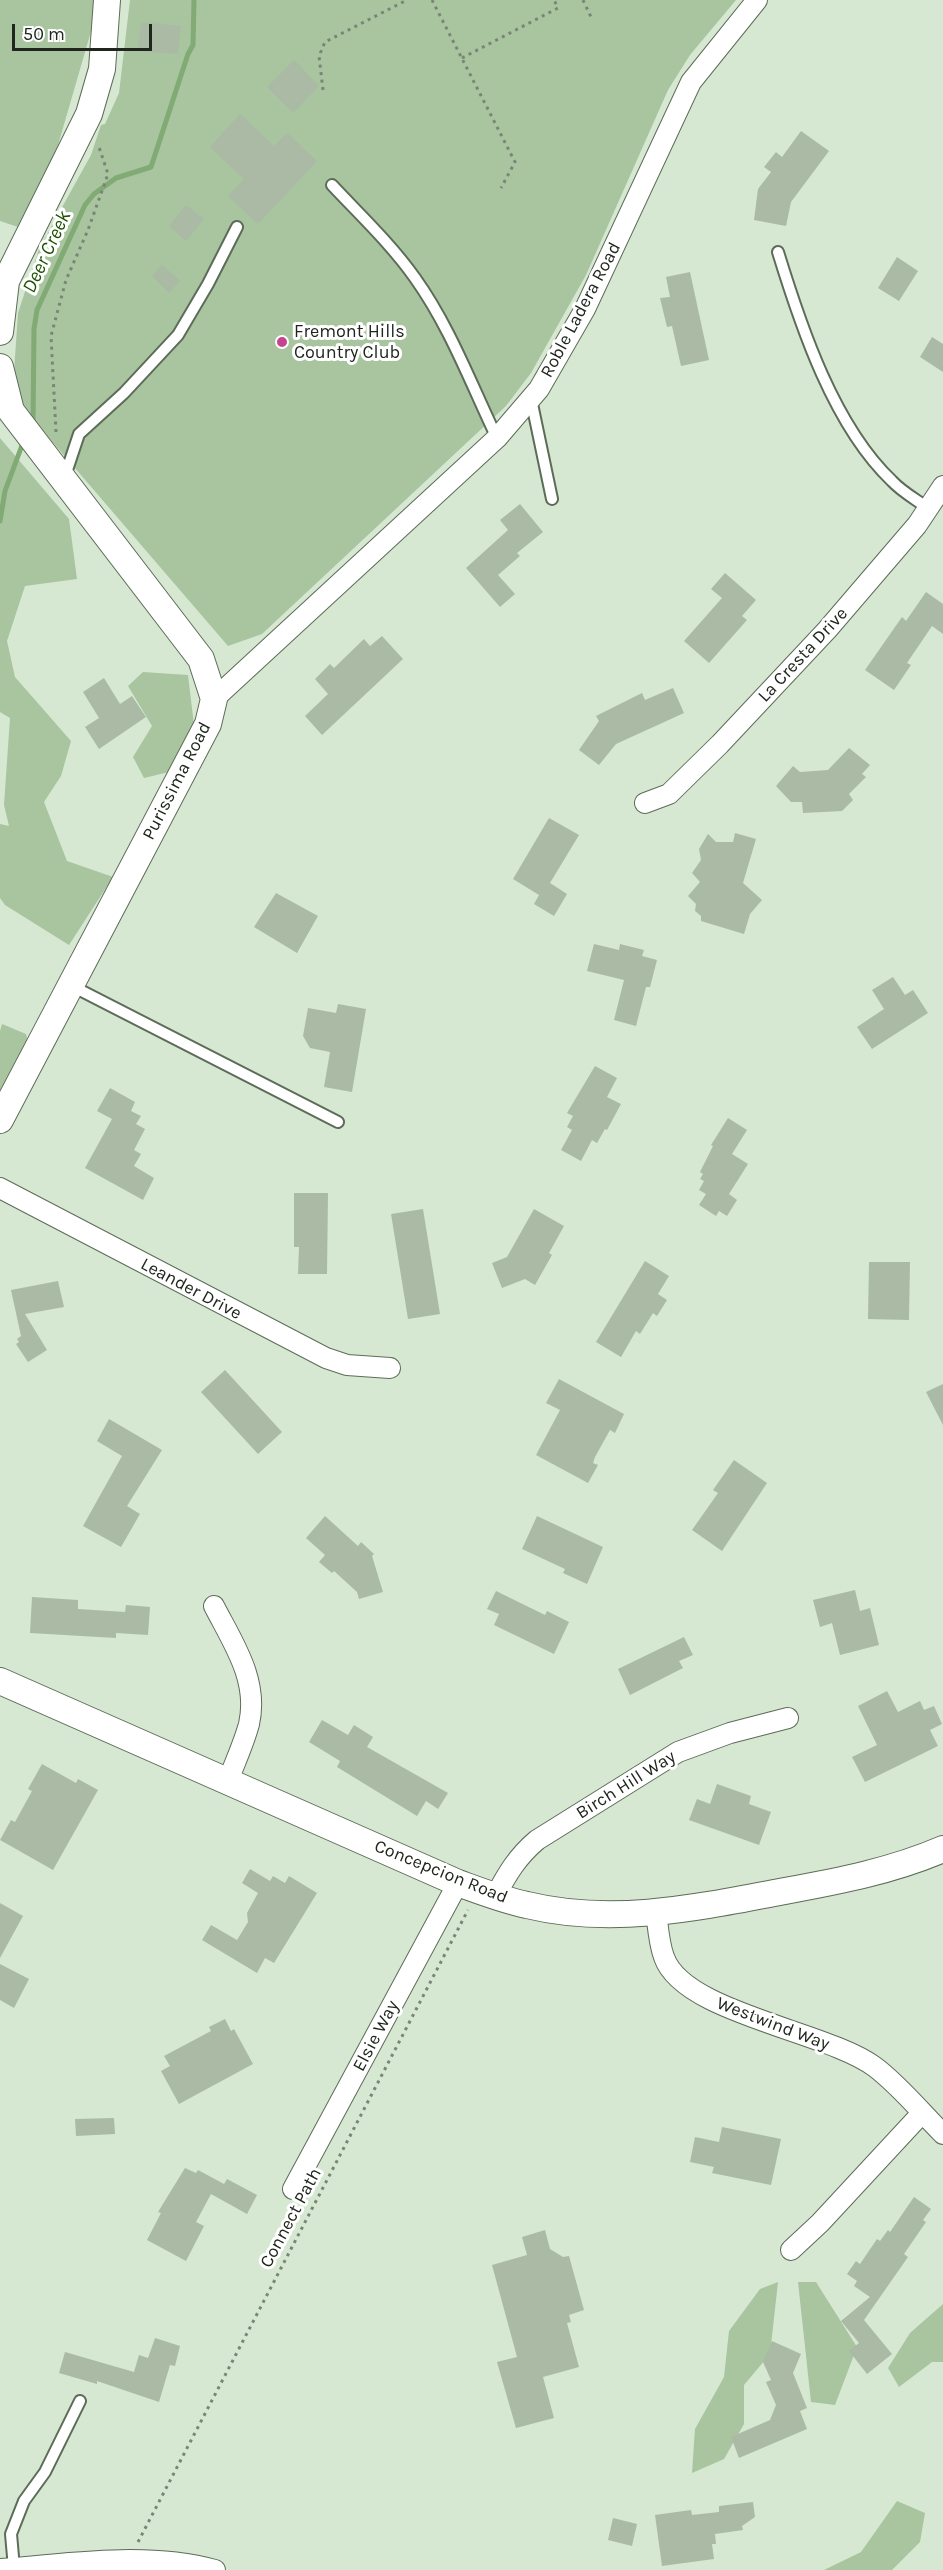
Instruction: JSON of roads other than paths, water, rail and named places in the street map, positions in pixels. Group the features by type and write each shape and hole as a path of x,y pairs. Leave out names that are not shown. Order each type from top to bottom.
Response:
{"street":[{"path":"0,332 3,278 88,114 102,69 107,0"},
{"name":"Roble Ladera Road","path":"214,699 497,438 539,389 585,309 691,82 757,0"},
{"name":"Purissima Road","path":"0,367 10,411 45,439 63,482 201,658 214,699 208,724 0,1120"},
{"name":"La Cresta Drive","path":"645,803 669,794 720,744 827,630 929,509 943,486"},
{"name":"Leander Drive","path":"0,1188 326,1358 347,1365 390,1368"},
{"path":"214,1606 245,1667 252,1702 249,1723 228,1781"},
{"name":"Concepcion Road","path":"2,1687 228,1781 477,1890 557,1911 619,1914 691,1909 843,1880 910,1863 943,1849"},
{"name":"Birch Hill Way","path":"477,1890 509,1870 521,1854 537,1840 678,1752 730,1733 788,1718"},
{"name":"Elsie Way","path":"294,2189 477,1890"},
{"name":"Westwind Way","path":"656,1912 664,1959 674,1974 692,1990 713,2001 821,2042 874,2066 943,2134"},
{"path":"791,2250 820,2223 922,2113"},
{"path":"7,2569 177,2562 215,2570"}],"lane":[{"path":"332,185 398,255 416,279 441,319 497,438"},
{"path":"63,482 79,434 124,393 178,335 208,284 237,227"},
{"path":"778,252 800,322 830,390 861,446 892,482 929,509"},
{"path":"531,399 552,500"},
{"path":"71,986 338,1122"},
{"path":"7,2569 11,2534 24,2501 45,2472 80,2401"}],"waterway":[{"name":"Deer Creek","path":"33,424 34,329 37,310 85,205 94,194 116,178 151,167 193,45 194,0"},
{"name":"Deer Creek","path":"0,521 5,491 24,440"}],"place":[{"name":"Fremont Hills Country Club","path":"282,342"}]}
